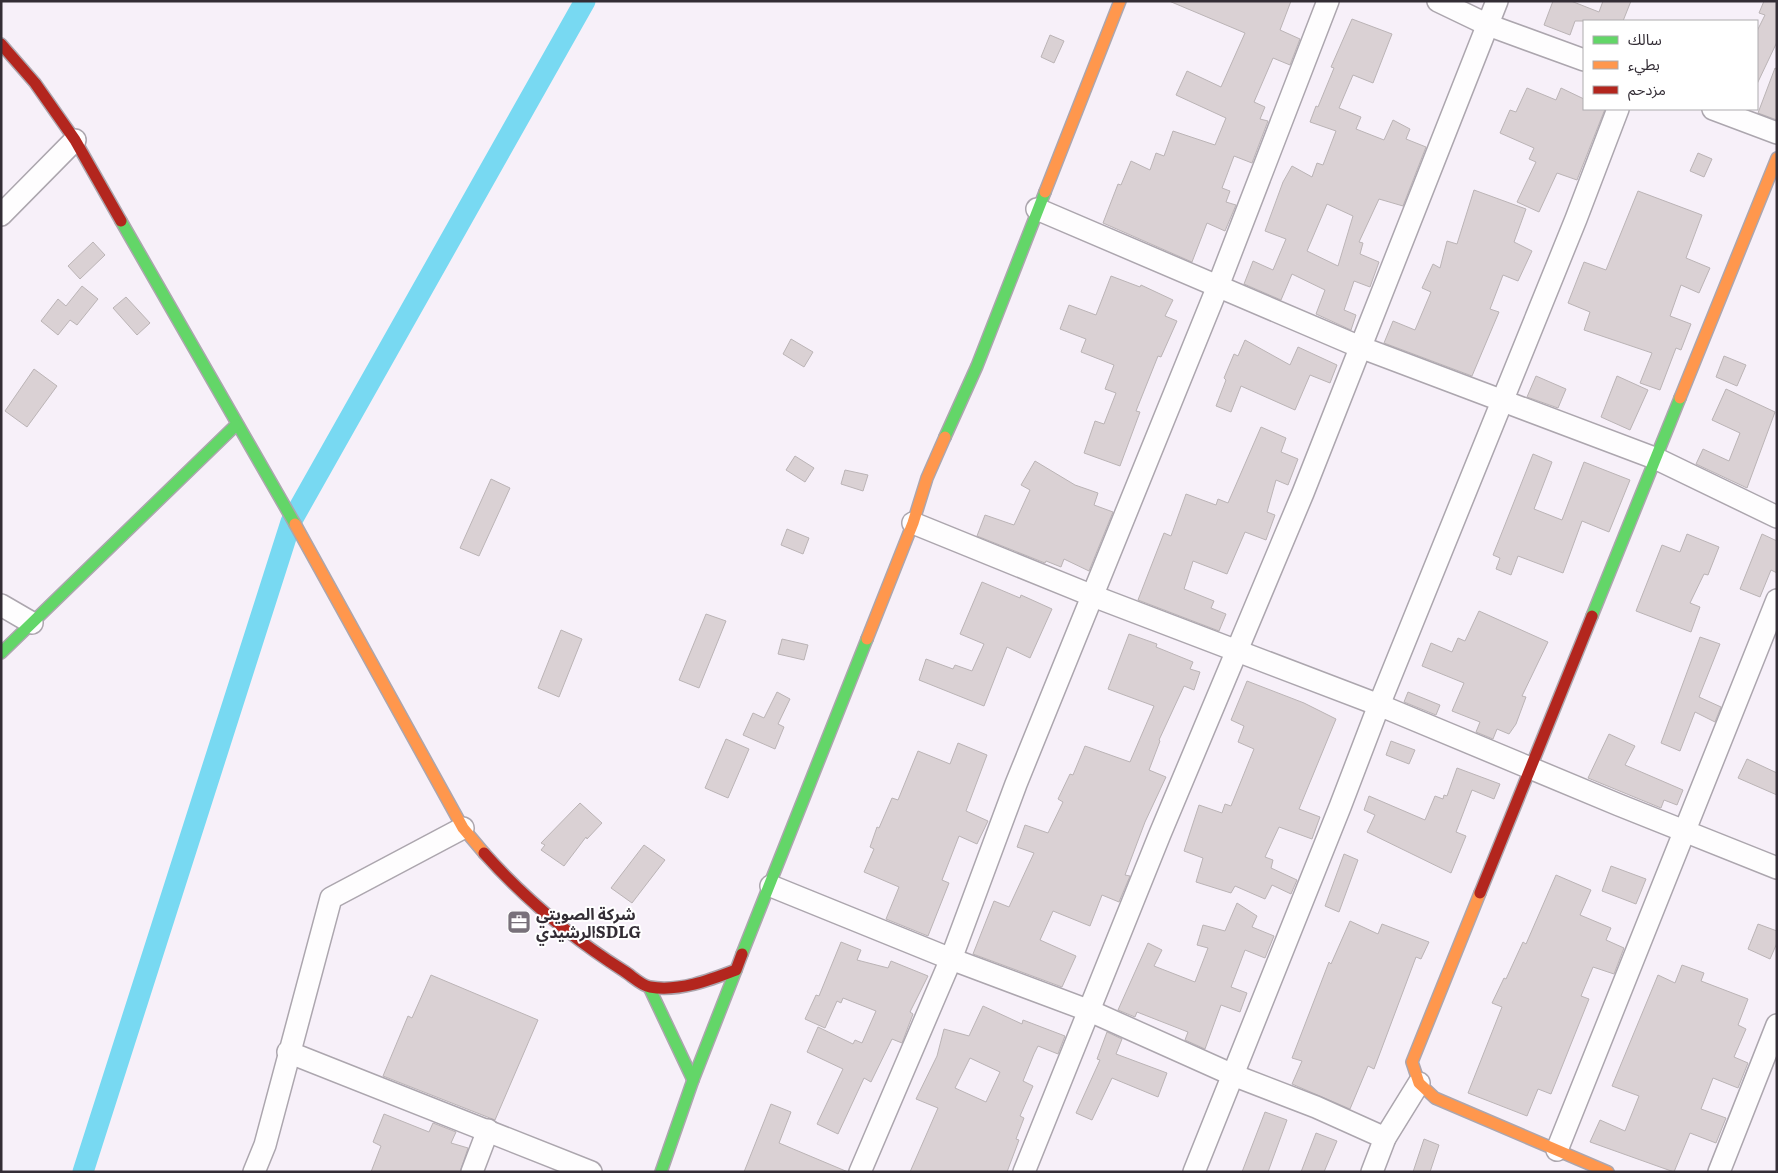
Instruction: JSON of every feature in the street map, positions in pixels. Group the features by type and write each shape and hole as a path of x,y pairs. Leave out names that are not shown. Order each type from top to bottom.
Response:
{"main road":[{"path":"661,1172 693,1080 912,523 927,478 977,366 1120,1"},
{"path":"1,44 35,82 75,140 236,425 317,562 463,828 511,883 548,916 604,958 648,987 693,1080"},
{"path":"1608,1172 1434,1098 1419,1084 1412,1062 1777,158"},
{"path":"1,653 236,425"},
{"path":"648,987 684,987 736,970"}],"street":[{"path":"860,1172 951,959 1016,784 1218,286 1328,1"},
{"path":"1438,1 1488,24 1583,60"},
{"path":"1024,1172 1236,650 1303,493 1497,1"},
{"path":"1194,1172 1379,704 1502,402 1618,110"},
{"path":"1716,110 1777,133"},
{"path":"1,215 75,140"},
{"path":"1037,209 1360,348 1657,459 1777,517"},
{"path":"912,523 1093,596 1379,704 1777,868"},
{"path":"1557,1150 1777,600"},
{"path":"1,604 32,623"},
{"path":"254,1172 265,1145 288,1052 331,898 463,828"},
{"path":"770,886 951,959 1090,1011 1233,1075 1316,1107 1385,1138"},
{"path":"1719,1172 1777,1025"},
{"path":"288,1052 591,1172"},
{"path":"1372,1172 1385,1138 1419,1084"},
{"path":"472,1172 488,1130"}],"building":[{"path":"1169,1 1291,1 1280,30 1300,39 1290,65 1273,58 1254,102 1265,107 1260,119 1268,121 1252,163 1234,156 1222,188 1230,191 1226,202 1236,205 1225,231 1207,223 1192,262 1103,223 1118,184 1121,185 1131,161 1150,170 1156,153 1164,156 1173,131 1215,145 1226,118 1176,95 1187,71 1221,87 1245,33"},
{"path":"1553,1 1571,1 1599,12 1603,1 1631,1 1623,20 1575,21 1570,35 1544,25"},
{"path":"1764,1 1777,1 1777,42 1758,82 1758,29 1765,15 1759,13"},
{"path":"1352,19 1392,34 1373,83 1353,75 1339,108 1361,117 1356,129 1384,140 1393,120 1410,129 1406,139 1426,147 1403,206 1379,199 1359,242 1363,243 1360,254 1379,262 1370,287 1354,281 1344,310 1356,315 1351,330 1316,314 1325,290 1292,274 1281,300 1244,284 1253,261 1273,270 1286,239 1265,231 1283,182 1292,166 1312,177 1317,163 1323,165 1336,131 1310,122 1334,68 1331,67","holes":["1327,204 1353,216 1338,266 1307,251"]},
{"path":"1050,35 1064,41 1054,63 1041,57"},
{"path":"1775,68 1777,69 1777,120 1758,113"},
{"path":"1527,88 1556,100 1561,88 1583,99 1583,110 1605,110 1577,180 1557,173 1539,212 1517,202 1536,162 1529,159 1534,148 1500,133 1510,110 1516,112"},
{"path":"1698,153 1712,159 1704,177 1690,171"},
{"path":"1474,190 1526,209 1514,242 1532,251 1518,281 1503,275 1490,309 1499,312 1472,376 1384,343 1393,321 1415,330 1431,292 1422,288 1433,264 1440,268 1447,241 1457,244"},
{"path":"1638,191 1702,215 1686,258 1710,268 1699,293 1681,285 1670,316 1691,324 1681,350 1676,348 1660,390 1640,383 1652,353 1584,330 1590,312 1568,303 1584,262 1606,270"},
{"path":"93,242 105,255 80,279 68,266"},
{"path":"1111,276 1140,287 1141,285 1173,300 1165,316 1177,321 1161,357 1158,356 1136,411 1140,412 1120,466 1084,453 1095,421 1104,424 1116,393 1105,389 1114,365 1081,352 1086,339 1060,329 1069,305 1096,315"},
{"path":"82,286 98,299 77,325 70,320 58,335 41,321 58,299 66,306"},
{"path":"126,297 150,323 137,335 113,308"},
{"path":"791,339 813,352 804,367 783,354"},
{"path":"1245,340 1290,365 1298,347 1337,365 1330,383 1310,375 1295,410 1241,386 1231,412 1216,406 1226,380 1224,378 1234,354 1238,356"},
{"path":"1724,356 1746,365 1737,386 1716,377"},
{"path":"34,369 57,386 27,427 5,411"},
{"path":"1536,376 1566,389 1558,408 1527,397"},
{"path":"1617,376 1648,390 1630,430 1601,417"},
{"path":"1726,389 1775,412 1747,488 1696,464 1703,449 1729,461 1740,433 1712,420"},
{"path":"1261,427 1286,438 1281,452 1298,459 1288,485 1276,480 1267,512 1275,515 1266,540 1245,532 1227,574 1193,561 1184,589 1214,601 1211,608 1226,614 1219,631 1138,600 1164,533 1171,536 1186,494 1216,505 1218,499 1228,503"},
{"path":"1533,454 1552,462 1534,509 1562,520 1584,462 1630,480 1609,532 1582,521 1563,573 1518,556 1511,575 1496,569 1500,558 1493,555"},
{"path":"795,456 814,468 805,482 786,470"},
{"path":"1035,461 1075,485 1098,493 1094,505 1113,512 1089,571 1064,559 1061,567 1046,561 1045,563 977,536 985,515 1014,525 1030,490 1021,485"},
{"path":"845,470 868,475 863,491 841,484"},
{"path":"491,479 510,488 479,556 460,548"},
{"path":"787,529 809,538 803,554 781,545"},
{"path":"1687,534 1719,547 1708,575 1704,574 1690,603 1700,607 1691,632 1636,611 1662,545 1680,552"},
{"path":"1762,534 1777,541 1777,573 1771,570 1760,597 1740,589"},
{"path":"982,582 1020,598 1021,595 1052,609 1030,658 1007,647 984,706 919,680 926,659 953,669 955,665 972,671 984,644 960,634"},
{"path":"1479,611 1548,642 1522,696 1526,697 1516,724 1509,734 1497,729 1493,739 1476,732 1480,722 1452,711 1464,683 1422,666 1431,643 1452,652 1458,638 1465,641"},
{"path":"706,614 726,621 699,688 679,680"},
{"path":"561,630 582,639 559,697 538,688"},
{"path":"1129,634 1157,644 1156,647 1193,662 1190,669 1200,672 1194,690 1184,686 1159,740 1149,770 1166,777 1145,822 1125,875 1130,876 1119,902 1102,895 1090,926 1053,911 1040,940 1076,956 1062,987 973,954 994,901 1009,907 1034,853 1017,847 1025,825 1048,833 1063,802 1058,799 1070,774 1073,775 1085,746 1130,762 1154,706 1108,689"},
{"path":"1700,637 1720,644 1699,697 1721,707 1715,722 1695,712 1680,751 1661,743"},
{"path":"782,639 808,645 804,660 778,654"},
{"path":"1247,681 1304,703 1336,719 1299,809 1320,817 1312,839 1279,827 1265,857 1273,860 1271,868 1297,880 1291,894 1272,885 1265,899 1235,886 1231,893 1196,882 1203,858 1184,851 1199,805 1222,813 1225,804 1231,806 1254,749 1238,742 1244,726 1231,720"},
{"path":"777,692 790,699 778,724 784,727 775,749 743,735 753,713 764,718"},
{"path":"1408,692 1440,705 1436,715 1404,702"},
{"path":"1609,734 1635,746 1625,765 1683,790 1677,805 1664,800 1661,808 1588,778"},
{"path":"726,739 749,749 728,798 705,788"},
{"path":"1391,741 1415,750 1409,764 1386,755"},
{"path":"958,743 987,755 966,811 988,821 977,844 959,836 942,880 949,883 928,936 886,919 899,887 864,872 874,849 870,847 877,827 879,828 892,798 898,800 918,751 950,764"},
{"path":"1747,759 1777,773 1777,795 1738,778"},
{"path":"1457,768 1500,784 1494,799 1472,790 1456,832 1466,836 1451,873 1367,832 1375,815 1364,810 1369,796 1425,820 1435,796 1443,799 1444,795 1447,796"},
{"path":"580,803 602,823 587,839 586,837 564,866 541,850 545,845 541,843"},
{"path":"644,845 665,860 632,903 611,888"},
{"path":"1344,854 1358,860 1339,912 1325,906"},
{"path":"1611,866 1646,879 1636,904 1602,891"},
{"path":"1556,875 1591,890 1580,915 1611,928 1606,940 1624,948 1614,974 1593,967 1581,996 1589,999 1551,1094 1538,1089 1527,1116 1468,1093 1502,1007 1492,1003 1504,978 1506,979 1523,942 1526,944"},
{"path":"1237,903 1257,916 1252,927 1274,936 1265,958 1245,950 1231,987 1247,993 1240,1012 1221,1005 1205,1049 1185,1040 1188,1032 1137,1012 1135,1017 1118,1010 1148,943 1162,950 1154,966 1195,982 1208,948 1197,945 1203,925 1225,931"},
{"path":"1350,921 1378,934 1382,924 1429,942 1421,959 1416,957 1374,1069 1368,1066 1350,1109 1292,1084 1302,1061 1292,1058 1329,962 1331,964"},
{"path":"1758,924 1777,931 1777,943 1770,959 1748,949"},
{"path":"841,942 861,950 857,960 888,968 891,961 928,976 910,1012 913,1014 902,1043 892,1039 871,1082 864,1078 838,1134 817,1124 843,1069 807,1052 818,1027 853,1044 855,1040 862,1043 876,1011 843,998 841,1003 837,1001 825,1028 805,1019 816,995 819,996"},
{"path":"1682,965 1704,973 1701,981 1748,999 1738,1025 1746,1029 1734,1057 1748,1063 1738,1088 1713,1078 1701,1109 1726,1118 1716,1143 1690,1133 1674,1172 1590,1142 1600,1120 1625,1131 1639,1096 1612,1086 1658,975 1675,983"},
{"path":"431,975 538,1020 495,1120 383,1076 408,1016 412,1018"},
{"path":"983,1006 1022,1024 1023,1020 1065,1036 1058,1054 1038,1046 1034,1054 1023,1081 1033,1086 1020,1116 1024,1118 1016,1139 1019,1140 1007,1172 910,1172 938,1108 916,1099 937,1056 944,1029 969,1036","holes":["970,1058 1000,1072 986,1102 955,1088"]},
{"path":"1107,1032 1122,1039 1116,1054 1167,1073 1158,1097 1112,1078 1092,1120 1076,1113 1100,1060 1097,1059"},
{"path":"771,1104 791,1112 779,1143 848,1172 744,1172"},
{"path":"1265,1112 1287,1120 1268,1172 1242,1172"},
{"path":"384,1114 429,1132 433,1123 456,1132 451,1143 468,1148 460,1172 371,1172 381,1146 373,1142"},
{"path":"1316,1133 1337,1141 1324,1172 1301,1172"},
{"path":"1424,1139 1439,1145 1430,1172 1413,1172"}],"waterway":[{"path":"83,1172 291,522 585,1"}],"traffic: fast":[{"path":"945,437 977,366 1045,192"},
{"path":"121,221 295,524"},
{"path":"1592,616 1680,398"},
{"path":"1,653 236,425"},
{"path":"742,954 867,639"},
{"path":"661,1172 693,1080 736,970"},
{"path":"649,987 693,1080"}],"traffic: slow":[{"path":"1045,192 1120,1"},
{"path":"1680,398 1777,158"},
{"path":"867,639 913,523 927,478 945,437"},
{"path":"295,524 463,828 484,853"},
{"path":"1480,893 1412,1062 1419,1083 1435,1098 1608,1172"}],"traffic: jam":[{"path":"1,44 35,83 75,140 121,221"},
{"path":"1480,893 1592,616"},
{"path":"484,853 550,917 586,945 647,986 672,988 716,978 736,970 742,954"}],"place":[{"name":"شركة الصويتي الرشيديSDLG","path":"519,922"}]}
